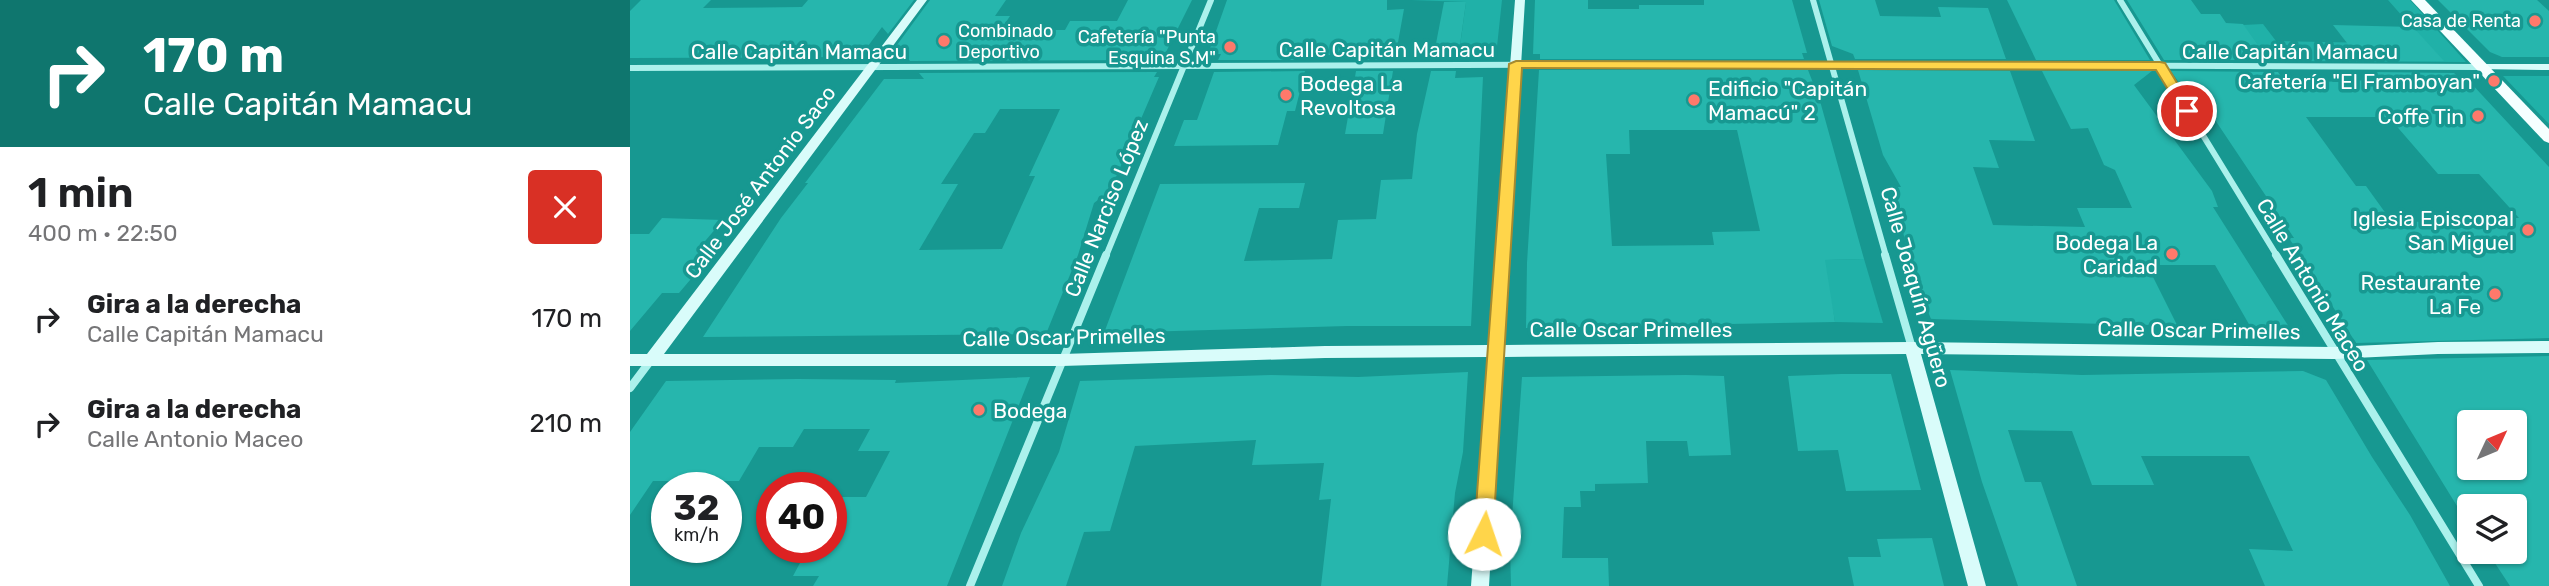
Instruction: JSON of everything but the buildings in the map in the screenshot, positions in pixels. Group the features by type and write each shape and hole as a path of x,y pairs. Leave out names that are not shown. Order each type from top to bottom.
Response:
{"main road":[{"name":"Calle José Antonio Saco","path":"651,360 922,0"},
{"path":"1480,586 1520,0"},
{"path":"2418,0 2549,138"},
{"path":"2480,67 2549,67"},
{"name":"Calle Oscar Primelles","path":"630,360 1062,360 1497,351 1912,348 2334,353 2549,347"},
{"name":"Calle Joaquín Agüero","path":"1912,348 1977,586"}],"street":[{"name":"Calle Narciso López","path":"970,586 1210,0"},
{"name":"Calle Joaquín Agüero","path":"1813,0 1912,348"},
{"name":"Calle Antonio Maceo","path":"2120,0 2479,586"},
{"name":"Calle Capitán Mamacu","path":"630,68 1516,64 2480,67"},
{"name":"Calle José Antonio Saco","path":"630,387 651,360"}],"green space":[{"path":"1411,0 1502,0 1496,56 1435,55 1436,46 1460,46 1466,2"},
{"path":"2388,0 2410,0 2466,62 2270,61 2243,25 2263,24 2276,41 2427,44"},
{"path":"2503,76 2549,76 2549,124"},
{"path":"1864,259 1883,323 1835,322 1823,260"}],"place":[{"name":"Casa de Renta","path":"2535,21"},
{"name":"Combinado Deportivo","path":"944,41"},
{"name":"Cafetería \"Punta Esquina S.M\"","path":"1230,47"},
{"name":"Cafetería \"El Framboyan\"","path":"2494,81"},
{"name":"Bodega La Revoltosa","path":"1286,95"},
{"name":"Edificio \"Capitán Mamacú\" 2","path":"1694,100"},
{"name":"Coffe Tin","path":"2478,116"},
{"name":"Iglesia Episcopal San Miguel","path":"2528,230"},
{"name":"Bodega La Caridad","path":"2172,254"},
{"name":"Restaurante La Fe","path":"2495,294"},
{"name":"Bodega","path":"979,410"}],"route":[{"path":"1484,534 1516,64 2160,66 2187,111"}]}
